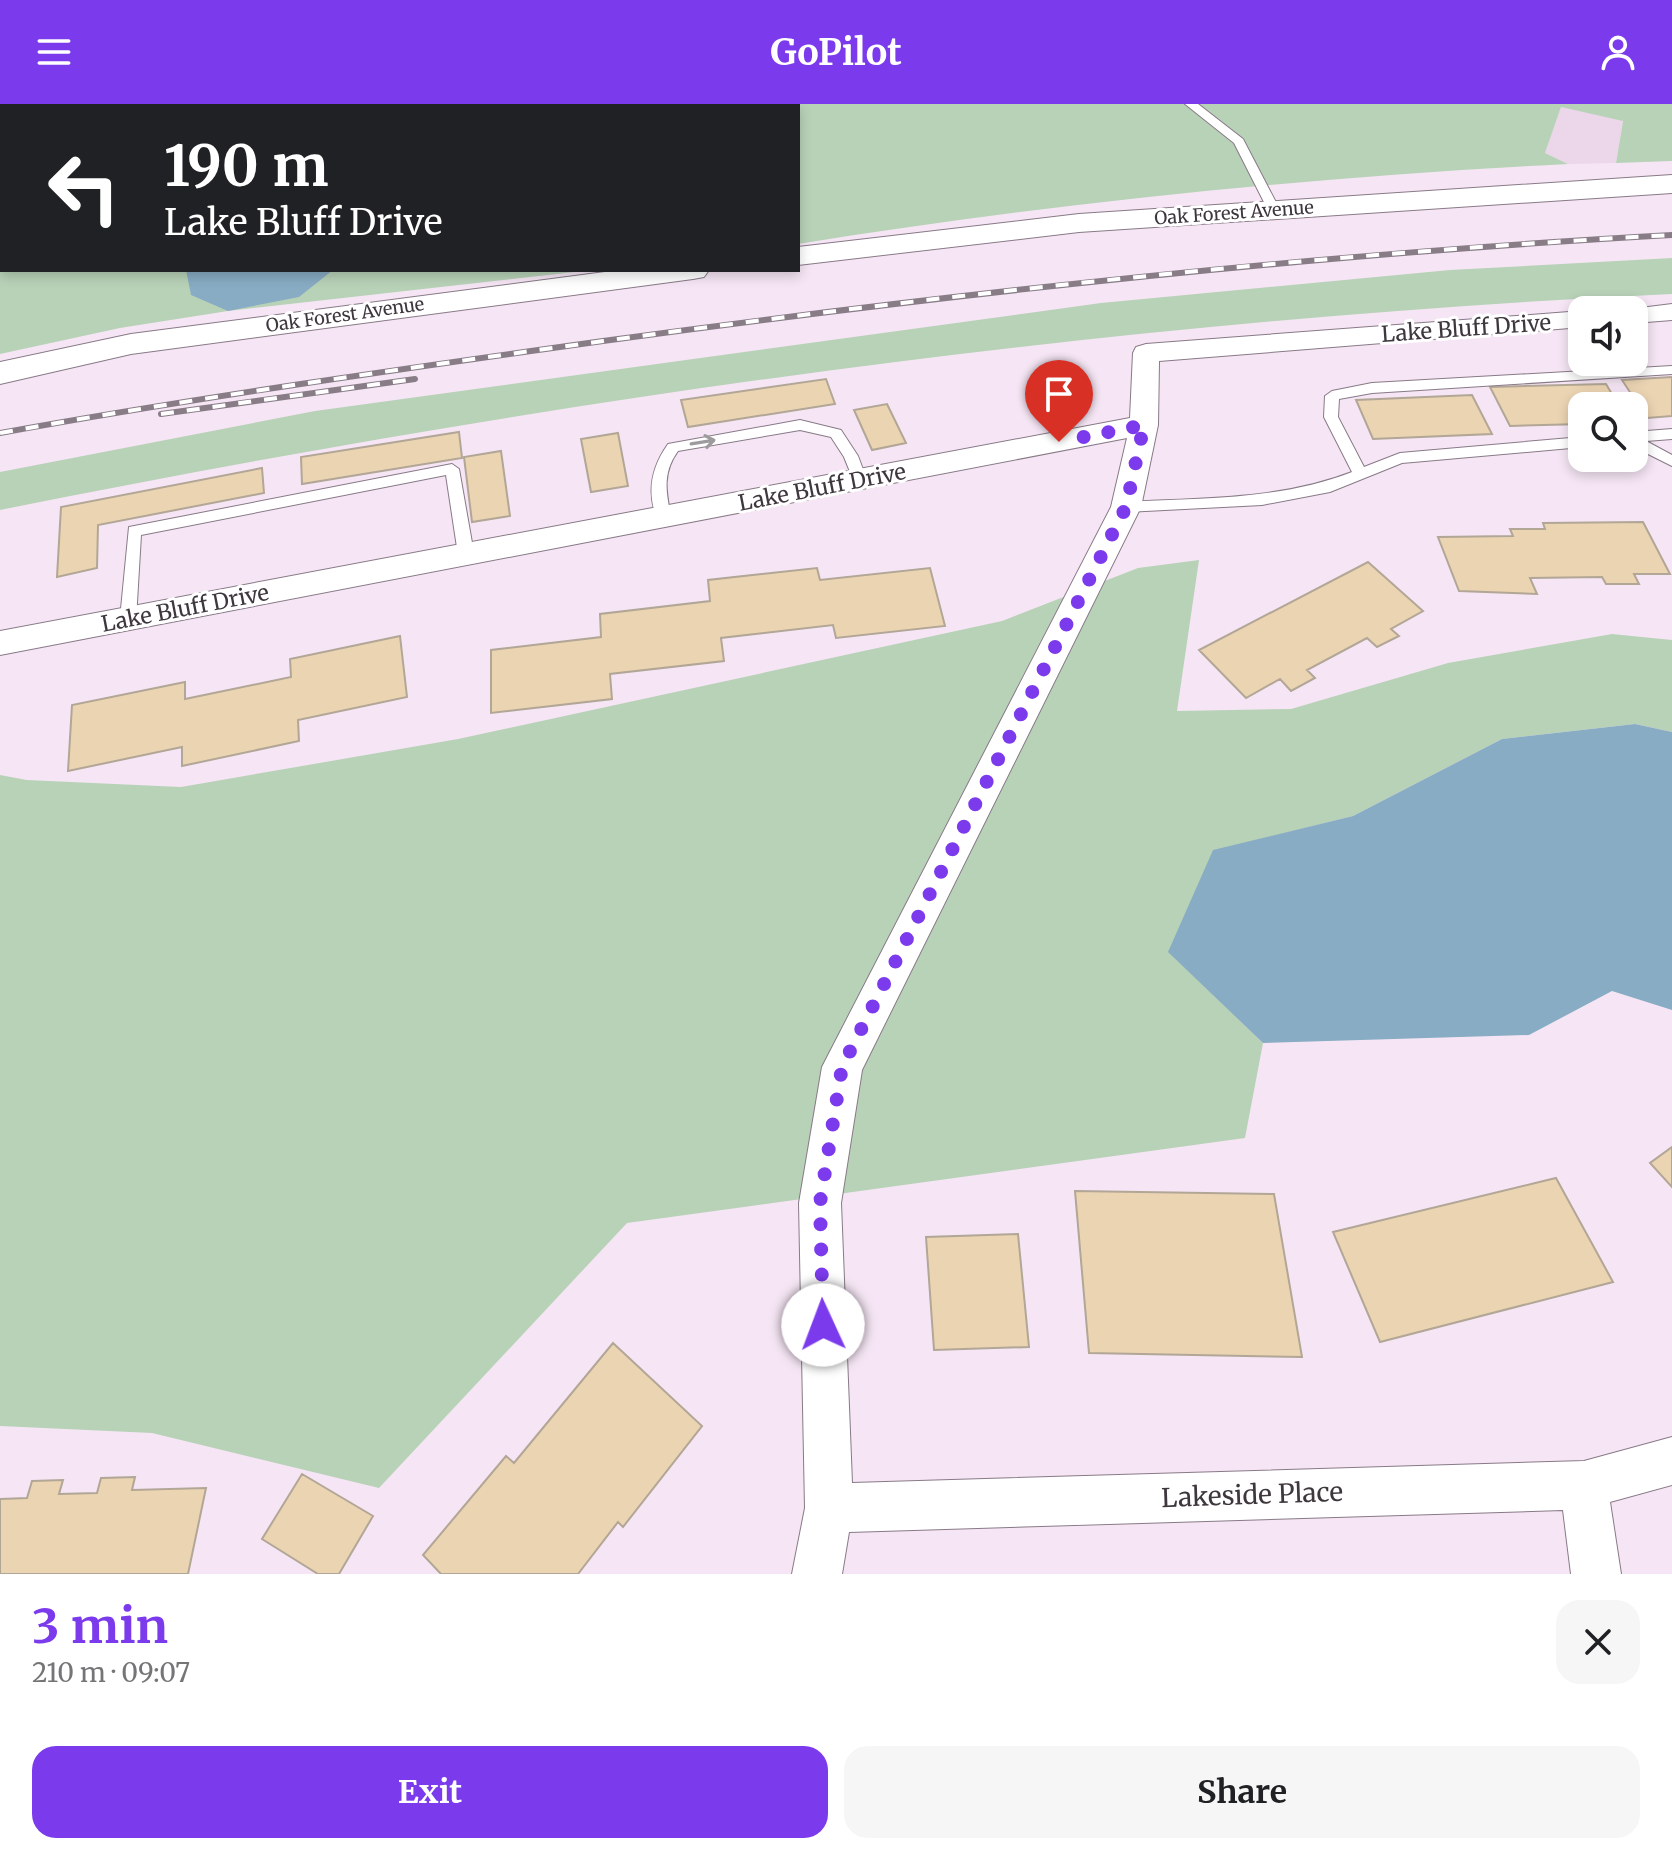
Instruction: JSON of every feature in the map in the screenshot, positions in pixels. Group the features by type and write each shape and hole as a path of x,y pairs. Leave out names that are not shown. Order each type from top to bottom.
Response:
{"street":[{"name":"Oak Forest Avenue","path":"800,256 1034,228 1672,184"},
{"name":"Oak Forest Avenue","path":"0,373 131,344 678,272"},
{"path":"1648,314 1672,312"},
{"name":"Lake Bluff Drive","path":"0,643 1144,425 1146,353 1568,320"},
{"path":"817,1574 829,1508 820,1203 842,1067 1126,507 1144,425"},
{"name":"Lakeside Place","path":"829,1508 1584,1485 1672,1461"},
{"path":"1584,1485 1596,1574"}],"lane":[{"path":"1191,104 1239,141 1274,210"},
{"path":"1360,474 1331,417 1332,396 1372,388 1672,370"},
{"path":"663,517 657,482 658,466 673,447 800,425 836,433 851,456 860,480"},
{"path":"1648,437 1672,434"},
{"path":"1126,507 1262,500 1325,488 1400,458 1568,443"},
{"path":"1648,447 1672,461"},
{"path":"128,619 134,531 452,469 466,554"}],"shaded area":[{"path":"1561,107 1623,120 1616,163 1568,164 1545,153"}],"green space":[{"path":"800,104 1672,104 1672,161 1616,163 1623,121 1561,107 1545,153 1568,164 1278,184 1086,204 800,244"},
{"path":"1672,258 1672,294 1568,296 1568,300 1252,323 832,370 415,433 0,510 0,472 315,411 1101,303 1450,270"},
{"path":"0,272 574,272 228,311 120,328 0,354"},
{"path":"1199,560 1177,711 1291,709 1448,663 1612,634 1672,640 1672,732 1635,724 1502,739 1353,816 1213,851 1169,952 1263,1043 1245,1138 627,1223 379,1488 152,1433 0,1426 0,775 27,780 181,787 458,739 1002,621 1138,568"}],"water":[{"path":"186,272 330,272 299,297 228,311 191,295"},
{"path":"1635,724 1672,732 1672,1010 1612,991 1529,1035 1263,1043 1168,952 1213,850 1353,816 1502,739"}],"building":[{"path":"1672,377 1672,416 1648,418 1648,392 1630,392 1622,380"},
{"path":"826,379 835,404 688,427 681,400"},
{"path":"1606,384 1611,392 1568,392 1568,424 1510,426 1490,387"},
{"path":"1472,395 1492,434 1373,439 1356,400"},
{"path":"887,404 906,443 872,450 854,410"},
{"path":"459,432 462,458 302,484 301,457"},
{"path":"618,433 628,486 591,492 581,439"},
{"path":"501,451 510,516 472,522 464,457"},
{"path":"262,468 264,493 98,525 97,568 57,577 61,507"},
{"path":"1643,522 1670,574 1634,574 1639,584 1606,584 1602,577 1530,578 1537,594 1459,591 1438,537 1513,536 1510,529 1545,529 1543,523"},
{"path":"1368,562 1423,611 1391,629 1399,636 1377,647 1367,638 1307,670 1315,678 1291,691 1280,679 1246,698 1199,650"},
{"path":"817,568 820,580 930,568 945,626 836,638 833,625 721,638 724,661 610,674 612,699 491,713 491,650 601,637 600,614 710,601 708,580"},
{"path":"400,636 407,697 298,720 299,741 182,766 182,747 68,771 72,705 185,682 185,699 291,677 290,659"},
{"path":"1672,1147 1672,1187 1650,1163"},
{"path":"1556,1178 1613,1282 1380,1342 1333,1232"},
{"path":"1075,1191 1274,1194 1302,1357 1089,1353"},
{"path":"1018,1234 1029,1347 934,1350 926,1237"},
{"path":"613,1343 702,1426 623,1527 618,1522 578,1574 441,1574 423,1555 506,1456 514,1463"},
{"path":"302,1474 373,1516 339,1574 318,1574 262,1539"},
{"path":"135,1477 132,1490 206,1488 188,1574 0,1574 0,1499 27,1498 32,1481 63,1480 59,1494 97,1493 101,1478"}],"railway":[{"path":"0,433 376,373 1003,291 1270,264 1672,235"},
{"path":"161,414 415,379"}],"route":[{"path":"823,1325 820,1203 842,1067 1126,507 1144,425 1059,442"}]}
